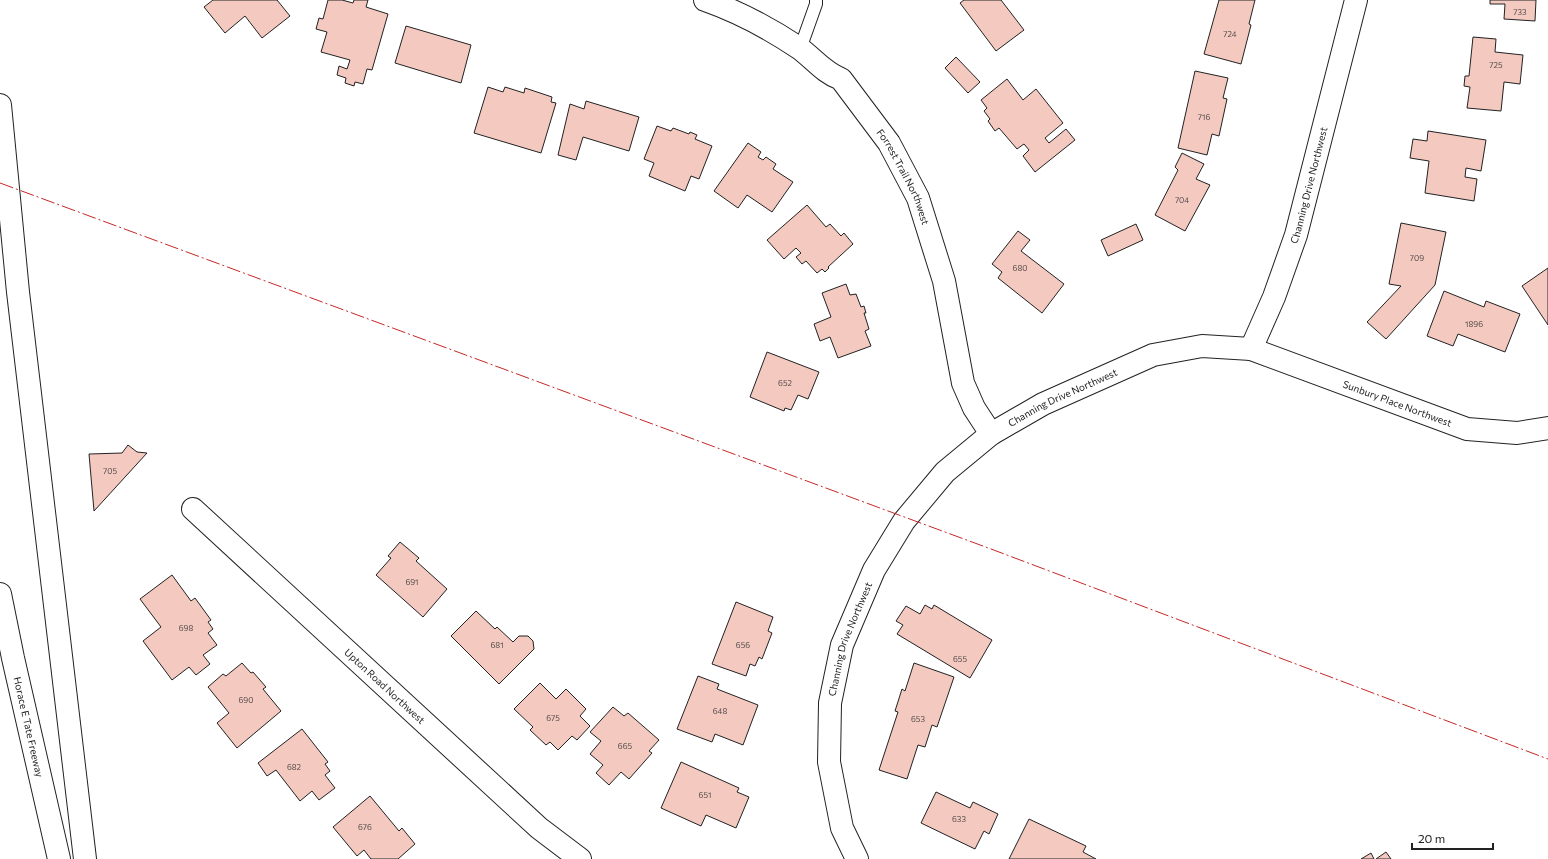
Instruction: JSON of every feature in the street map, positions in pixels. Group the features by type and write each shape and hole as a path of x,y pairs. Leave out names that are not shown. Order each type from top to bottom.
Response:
{"main road":[{"name":"Forrest Trail Northwest","path":"706,0 730,9 764,25 800,49 833,76 841,79 889,143 918,198 944,281 963,383 974,408 991,434"},
{"name":"Channing Drive Northwest","path":"857,859 842,828 830,762 830,703 842,646 874,570 904,521 945,472 991,434 1043,404 1152,356 1202,346 1251,349 1274,297 1296,235 1356,0"},
{"path":"0,105 18,292 85,859"},
{"name":"Sunbury Place Northwest","path":"1251,349 1467,429 1517,433 1548,428"},
{"name":"Upton Road Northwest","path":"193,508 538,828 580,859"},
{"name":"Horace E Tate Freeway","path":"0,594 13,658 59,859"}],"lane":[{"path":"800,49 816,0"}],"building":[{"path":"213,0 277,0 290,16 262,38 245,16 225,33 204,7"},
{"path":"328,0 342,0 353,3 354,0 368,0 366,7 388,14 372,70 367,69 363,84 355,82 354,86 345,83 346,78 337,75 339,66 347,69 350,60 321,52 327,32 316,29 319,18 323,19"},
{"path":"964,0 1001,0 1024,30 996,51 960,3"},
{"path":"1219,0 1255,0 1249,24 1251,25 1241,64 1204,54"},
{"path":"1490,0 1536,0 1535,21 1504,19 1505,4 1490,4"},
{"path":"406,26 471,45 461,83 395,63"},
{"path":"1473,37 1496,39 1495,52 1523,55 1520,84 1504,82 1501,111 1467,108 1470,87 1464,86 1465,76 1469,76"},
{"path":"956,57 980,82 968,93 945,68"},
{"path":"1195,71 1228,78 1223,98 1227,99 1219,136 1212,134 1207,155 1178,148"},
{"path":"1007,79 1023,100 1036,89 1063,123 1045,138 1049,143 1066,129 1075,140 1035,172 1023,156 1029,150 1024,144 1017,149 999,128 995,131 988,121 990,119 984,111 987,108 981,100"},
{"path":"488,87 503,92 505,87 524,93 525,88 552,97 551,102 556,103 541,153 474,133"},
{"path":"586,101 639,117 629,151 583,137 576,160 558,155 570,104 584,109"},
{"path":"657,126 671,131 673,128 689,134 690,132 697,135 695,139 712,146 699,179 691,176 685,191 649,176 654,163 644,159"},
{"path":"1428,131 1486,140 1481,171 1466,168 1465,177 1477,179 1474,201 1425,193 1429,161 1410,158 1413,139 1427,141"},
{"path":"748,143 761,152 758,157 763,160 766,157 776,164 773,169 793,182 772,212 747,195 738,208 714,191"},
{"path":"1182,153 1204,164 1196,179 1210,185 1185,231 1155,215 1178,170 1175,167"},
{"path":"807,205 826,227 830,224 841,236 844,233 853,244 828,267 829,268 825,272 822,269 817,273 806,261 802,264 796,257 801,253 796,248 784,259 767,240"},
{"path":"1401,223 1446,232 1435,285 1386,339 1367,322 1401,286 1389,284"},
{"path":"1136,224 1143,240 1108,256 1101,240"},
{"path":"1018,231 1030,240 1021,251 1064,284 1042,313 998,278 1002,272 992,264"},
{"path":"1548,268 1548,325 1522,286"},
{"path":"846,284 850,295 856,294 861,307 864,306 866,313 864,313 869,329 865,331 871,346 838,358 830,337 820,341 814,324 831,317 822,293"},
{"path":"1444,291 1484,307 1486,301 1520,314 1505,352 1458,334 1453,346 1427,336"},
{"path":"767,352 819,372 808,399 798,395 791,410 785,408 784,411 750,397"},
{"path":"128,445 137,452 147,453 94,511 89,454 122,453"},
{"path":"400,542 419,558 416,561 447,589 423,617 376,575 391,558 388,556"},
{"path":"172,575 191,601 195,598 211,620 208,622 213,629 208,633 217,645 203,655 210,664 196,675 189,667 172,680 143,641 161,627 140,599"},
{"path":"736,602 773,617 768,631 772,633 762,659 759,657 755,666 750,664 746,676 712,664"},
{"path":"925,605 932,609 934,605 992,640 970,678 897,634 903,625 896,621 906,606 920,614"},
{"path":"476,611 495,629 497,627 513,642 519,636 528,636 533,641 534,649 499,684 451,636"},
{"path":"242,663 251,673 253,672 266,687 263,689 281,711 237,748 217,723 229,713 208,687 223,674 226,676"},
{"path":"914,663 954,677 937,727 932,725 925,747 918,745 907,779 879,770 898,712 895,711 902,689 905,691"},
{"path":"698,676 719,684 717,689 758,705 743,745 715,734 712,742 677,729"},
{"path":"540,683 556,699 566,689 586,709 580,716 590,726 577,740 572,736 558,750 550,742 546,745 530,730 533,727 514,709"},
{"path":"613,707 624,716 628,713 659,740 649,751 652,753 629,779 621,772 609,785 596,773 603,765 590,754 601,741 590,732"},
{"path":"302,729 328,762 325,764 330,771 325,775 335,788 319,800 312,791 300,801 276,770 267,776 258,763"},
{"path":"681,762 739,788 737,792 749,797 736,828 706,815 701,826 661,808"},
{"path":"936,792 970,808 973,802 998,814 989,834 984,831 975,849 921,823"},
{"path":"370,796 399,831 402,828 415,844 398,859 371,859 364,850 357,856 333,827"},
{"path":"1029,819 1086,846 1083,852 1096,859 1009,859"},
{"path":"1386,852 1391,859 1376,859"},
{"path":"1371,853 1374,859 1361,859"}],"power":[{"path":"0,183 991,549 1548,759"}]}
